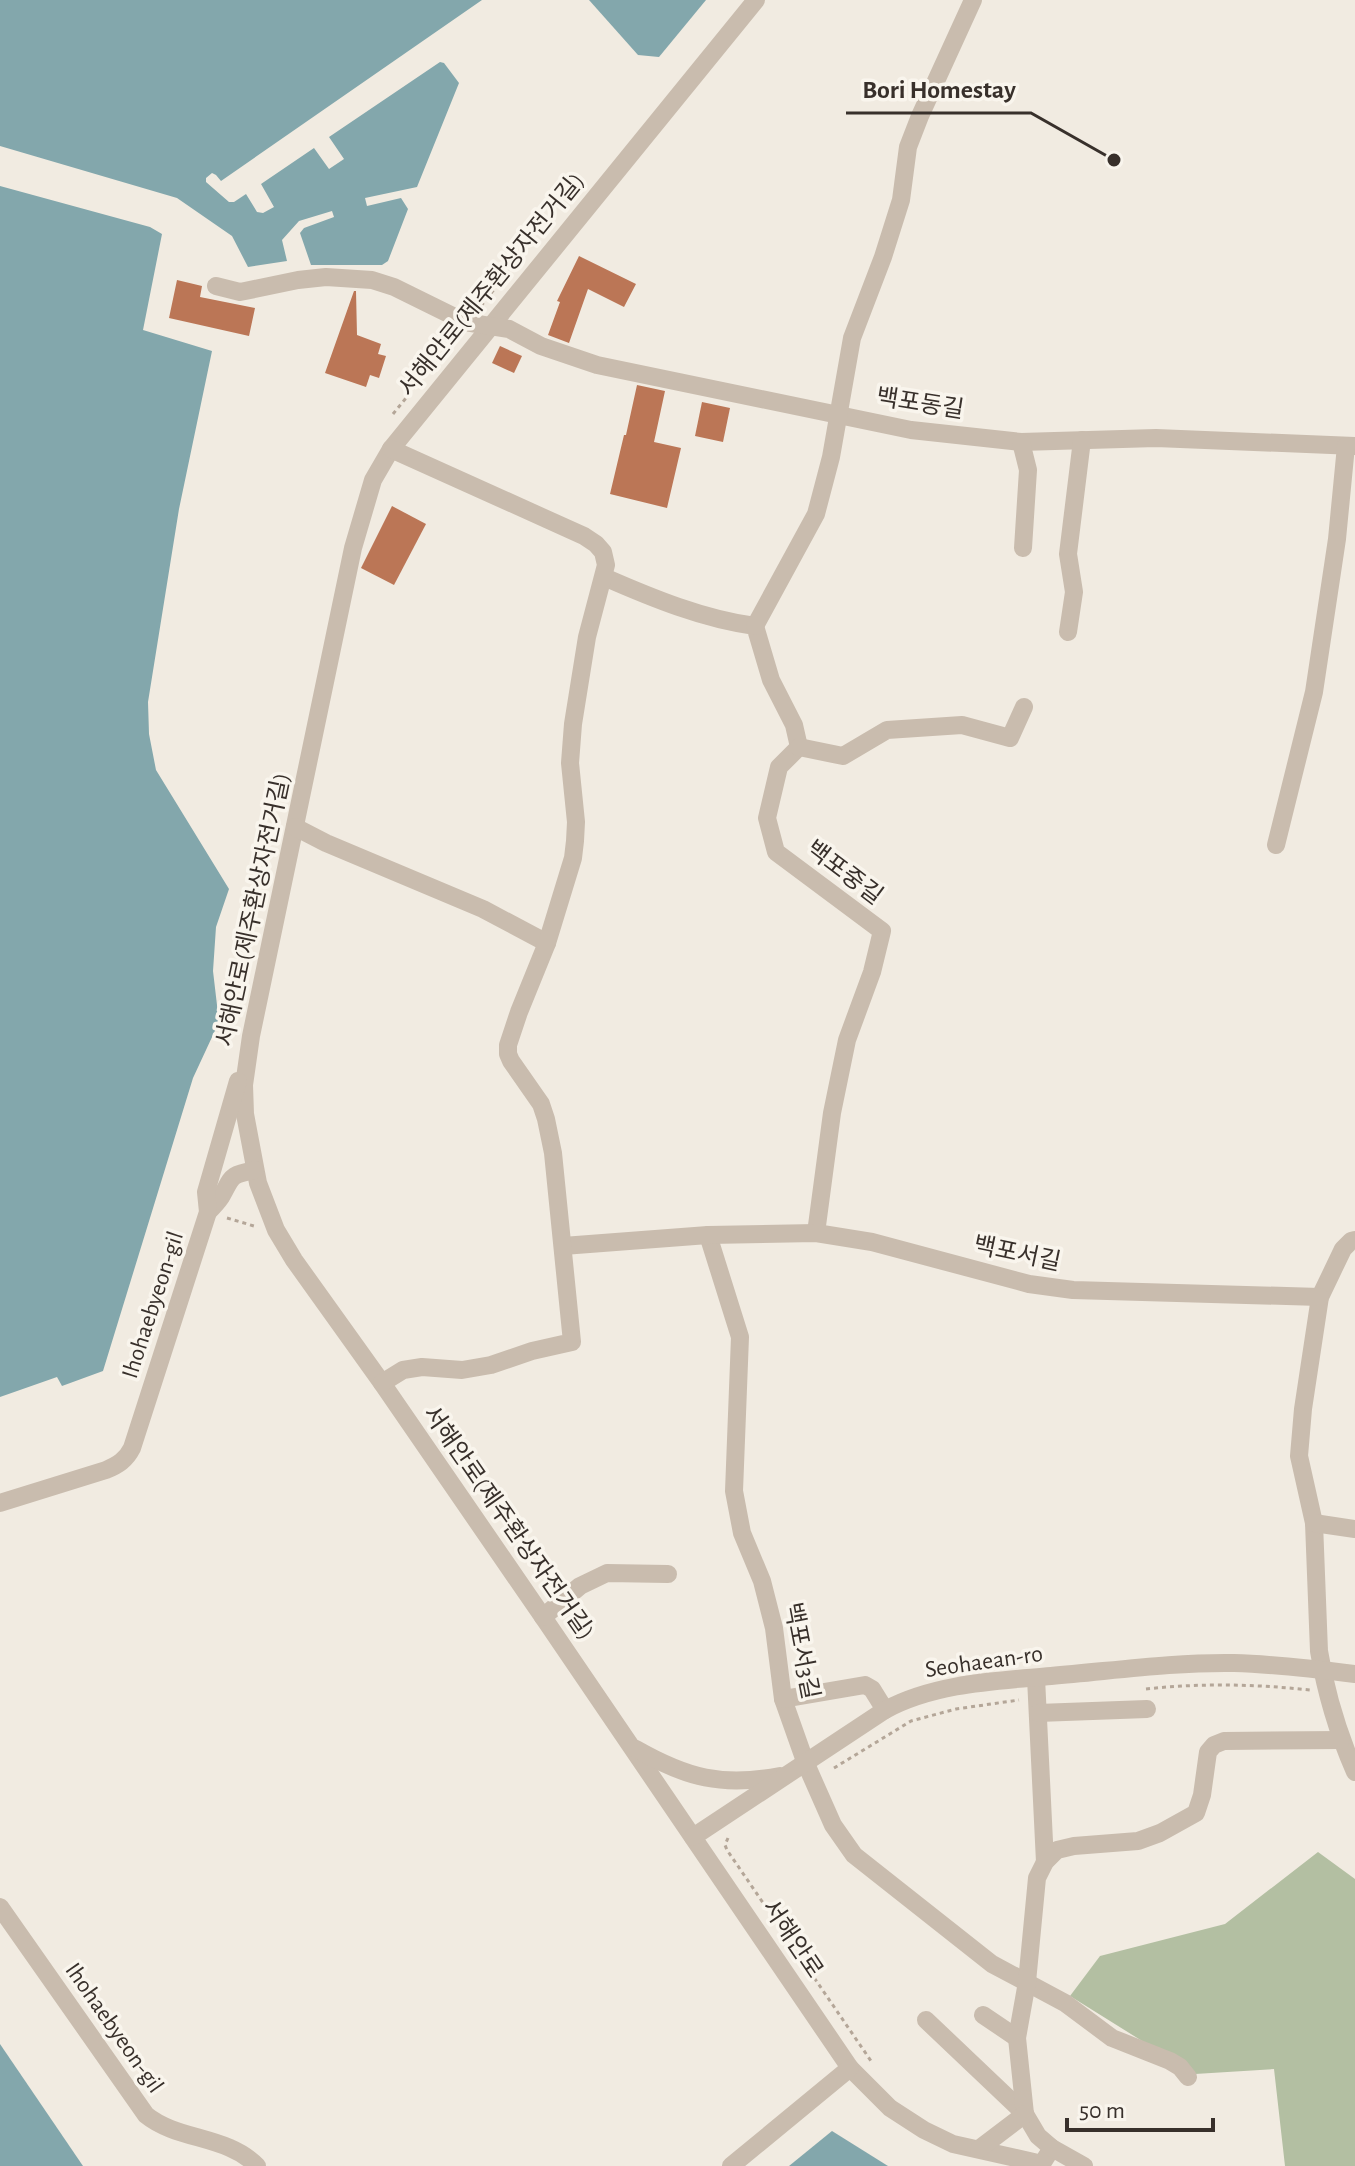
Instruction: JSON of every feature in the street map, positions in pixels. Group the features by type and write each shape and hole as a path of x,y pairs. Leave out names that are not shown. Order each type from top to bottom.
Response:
{"street":[{"name":"서해안로(제주환상자전거길)","path":"693,1837 276,1230 255,1170 245,1114 244,1085 251,1036 356,534 373,480 391,449 489,326 756,0"},
{"path":"973,0 908,147 901,200 852,338 831,457 816,514 755,626 771,680 794,725 799,747 843,756 887,730 962,725 1010,738 1024,707"},
{"name":"백포동길","path":"216,286 240,292 326,277 372,280 394,287 465,322 509,329 541,346 597,365 911,430 1021,442 1156,438 1350,446"},
{"path":"1068,632 1074,592 1068,554 1082,440"},
{"path":"1021,442 1028,470 1023,548"},
{"path":"1276,845 1314,692 1350,446"},
{"path":"382,1383 403,1370 422,1367 462,1370 572,1342 553,1153 546,1119 541,1104 511,1061 508,1045 547,943 573,858 576,822 570,763 573,724 587,637 606,565 603,552 584,536 391,449"},
{"path":"604,577 686,608 755,626"},
{"name":"백포중길","path":"799,747 779,767 767,818 776,852 882,931 872,972 847,1040 835,1098 816,1233"},
{"path":"295,827 483,909 547,943"},
{"name":"Ihohaebyeon-gil","path":"0,1503 106,1470 128,1456 208,1212 206,1192 251,1036"},
{"path":"208,1212 231,1178 255,1170"},
{"name":"백포서길","path":"563,1246 708,1235 816,1233 872,1242 1029,1284 1073,1290 1320,1297"},
{"name":"백포서3길","path":"708,1235 740,1337 734,1491 742,1533 762,1581 774,1628 783,1699 798,1769 854,1855 992,1964 1065,2003 1112,2038 1180,2067 1188,2077"},
{"path":"1355,1240 1343,1249 1320,1297 1299,1456 1314,1523 1322,1670 1341,1740 1355,1772"},
{"path":"1314,1523 1355,1529"},
{"path":"543,1617 580,1586 607,1573 668,1574"},
{"name":"Seohaean-ro","path":"693,1837 885,1710 902,1701 947,1688 1207,1663 1274,1665 1355,1674"},
{"path":"1036,1678 1045,1862"},
{"path":"783,1699 865,1685 872,1689 885,1710"},
{"path":"1038,1713 1147,1709"},
{"path":"1025,2114 1017,2038 1027,1982 1037,1878 1045,1862 1057,1850 1074,1846 1138,1841 1196,1813 1202,1795 1208,1752 1214,1745 1224,1741 1341,1740"},
{"path":"632,1747 679,1771 715,1781 754,1781 798,1769"},
{"name":"서해안로","path":"693,1837 850,2068 890,2108 953,2144 1038,2163 1043,2162 1052,2148"},
{"name":"Ihohaebyeon-gil","path":"0,1907 146,2115 164,2127 219,2143 257,2166"},
{"path":"983,2015 1017,2038"},
{"path":"926,2020 1025,2114 1038,2136 1052,2148 1084,2166"},
{"path":"731,2166 850,2068"},
{"path":"979,2149 1025,2114"}],"path":[{"path":"1142,1689 1202,1684 1273,1686"},
{"path":"830,1771 911,1721 956,1709 1024,1699"},
{"path":"732,1832 726,1841 727,1850 878,2071"}],"green space":[{"path":"1318,1852 1355,1879 1355,2166 1285,2166 1274,2069 1195,2074 1070,1996 1100,1956 1225,1924"}],"water":[{"path":"0,0 482,0 221,181 212,173 206,178 206,182 229,202 246,194 257,212 263,213 274,207 261,184 314,148 329,169 344,159 329,137 440,62 444,63 459,83 417,187 365,198 367,206 401,198 408,209 388,261 382,265 311,265 300,233 304,228 334,217 332,211 299,221 282,240 287,261 248,267 232,236 177,198 0,146"},
{"path":"589,0 706,0 659,57 638,55"},
{"path":"0,186 150,227 162,234 143,330 212,351 179,509 148,702 149,734 156,770 229,889 216,927 213,971 219,1022 193,1078 103,1371 62,1386 57,1377 0,1397"},
{"path":"0,2044 83,2166 0,2166"},
{"path":"832,2131 888,2166 789,2166"}],"building":[{"path":"579,256 636,284 624,307 588,289 569,343 548,335 560,302 557,301"},
{"path":"177,280 202,286 200,297 255,308 249,336 169,318"},
{"path":"354,291 357,335 381,344 378,354 386,356 379,378 370,375 366,387 325,373"},
{"path":"500,346 522,356 514,373 492,363"},
{"path":"637,385 665,391 654,442 681,448 667,508 610,494"},
{"path":"702,402 730,408 723,442 695,436"},
{"path":"392,506 426,524 394,585 361,568"}],"place":[{"name":"Bori Homestay","path":"1114,160"}]}
